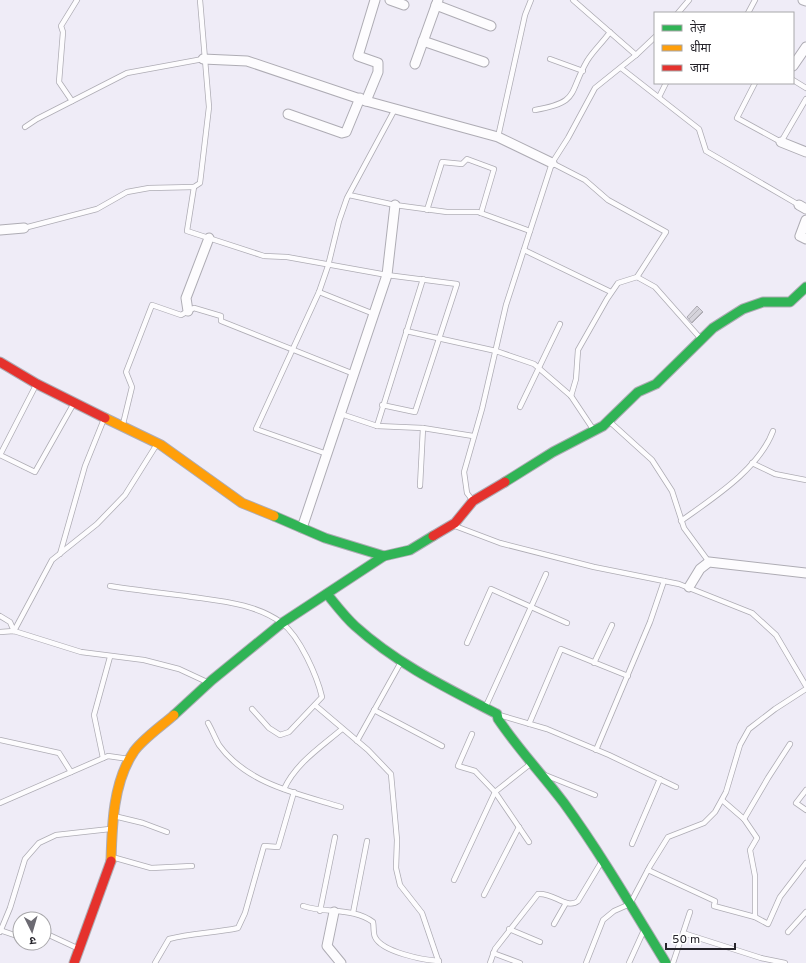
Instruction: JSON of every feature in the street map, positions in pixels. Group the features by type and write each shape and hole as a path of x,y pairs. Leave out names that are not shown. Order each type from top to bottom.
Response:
{"street":[{"path":"288,114 342,133 346,132 378,72 378,63 358,56 375,0"},
{"path":"390,0 404,5"},
{"path":"415,64 437,3 491,26"},
{"path":"423,41 484,62"},
{"path":"794,65 806,47"},
{"path":"203,59 247,61 363,100 498,137 552,163"},
{"path":"781,142 806,152"},
{"path":"302,528 387,275 395,206"},
{"path":"806,220 800,236 806,238"},
{"path":"0,230 24,228"},
{"path":"188,310 186,298 209,238"},
{"path":"74,963 110,863 112,816 124,773 133,752 209,683 282,624 384,556 410,550 451,525 472,501 553,452 602,426 638,392 656,384 713,328 743,309 763,302 790,302 806,287"},
{"path":"1,366 157,443 242,503 325,538 384,556"},
{"path":"689,587 700,569 709,562 806,573"},
{"path":"328,594 354,625 380,648 420,675 497,714 498,719 516,746 562,802 603,859 666,963"},
{"path":"334,912 328,946 341,963"}],"lane":[{"path":"72,101 59,82 63,32 62,26 77,0"},
{"path":"24,228 97,209 127,192 149,188 194,187 200,183 208,107 207,78 203,59 200,0"},
{"path":"498,137 525,15 531,0"},
{"path":"573,0 636,55"},
{"path":"679,12 689,0"},
{"path":"749,12 755,0"},
{"path":"535,110 553,107 567,100 574,92 587,61 610,32"},
{"path":"472,501 467,493 464,472 473,436 482,409 506,304 552,163 568,138 595,88 621,68 654,37"},
{"path":"650,41 654,43"},
{"path":"25,127 37,119 127,73 203,59"},
{"path":"550,59 583,71"},
{"path":"621,68 699,129 706,151 803,207"},
{"path":"794,81 806,88"},
{"path":"659,97 666,84"},
{"path":"754,84 737,118 781,142 806,99"},
{"path":"327,454 256,430 319,292 328,266 339,221 349,195 395,109"},
{"path":"427,210 442,162 462,164 467,159 494,169 481,213"},
{"path":"552,163 585,180 608,200 666,232 637,277 618,283 611,292 578,350 576,379 571,396"},
{"path":"194,187 187,231 264,256 287,257 328,266 457,284 415,412 382,405"},
{"path":"349,195 395,206 447,212 481,213 530,231"},
{"path":"524,250 611,292"},
{"path":"637,277 656,287 702,339"},
{"path":"377,426 382,405 423,280"},
{"path":"319,292 374,314"},
{"path":"122,425 132,387 126,372 152,306 181,315 194,308 221,316 220,321 354,374"},
{"path":"520,407 560,324"},
{"path":"406,331 496,351 534,364 571,396 594,430"},
{"path":"37,384 0,455 35,472 74,403"},
{"path":"340,414 377,426 423,428 473,436"},
{"path":"60,554 85,466 105,417"},
{"path":"608,421 652,460 672,491 684,528 709,562"},
{"path":"420,486 423,428"},
{"path":"681,521 713,498 742,473 768,444 773,431"},
{"path":"14,631 52,560 97,524 125,495 157,443"},
{"path":"752,463 775,474 806,480"},
{"path":"451,525 500,543 594,567 689,587 752,613 776,634 806,686"},
{"path":"486,708 546,574"},
{"path":"596,750 628,676 664,581"},
{"path":"110,586 230,602 261,610 282,624 292,634 319,684 322,697 288,732 280,735 269,728 252,709"},
{"path":"468,643 491,589 567,622"},
{"path":"0,616 10,622 14,631"},
{"path":"594,663 612,624"},
{"path":"0,632 14,631 81,652 110,657 144,660 179,669 209,683"},
{"path":"529,724 561,649 628,676"},
{"path":"103,758 94,715 110,657"},
{"path":"357,741 401,662"},
{"path":"586,963 603,920 614,911 630,904 668,837 704,823 715,812 726,792 740,745 749,730 775,709 806,689"},
{"path":"304,906 320,910 364,915 373,922 374,936 380,944 426,962 439,962 422,913 400,885 396,868 397,840 391,774 357,741 315,705"},
{"path":"374,710 442,746"},
{"path":"497,714 547,729 676,787"},
{"path":"208,723 219,744 237,764 261,780 341,807"},
{"path":"284,789 290,776 299,765 342,729"},
{"path":"472,734 458,766 475,771 495,792 529,842"},
{"path":"0,740 59,753 71,772"},
{"path":"744,819 790,744"},
{"path":"0,802 108,756 130,759"},
{"path":"454,880 495,792 531,764"},
{"path":"542,777 546,774 594,795"},
{"path":"632,844 660,779"},
{"path":"806,790 796,803 806,810"},
{"path":"155,963 169,939 192,933 217,932 238,928 245,913 264,846 278,847 294,792"},
{"path":"722,800 744,819 757,838 750,850 755,876 755,917"},
{"path":"112,816 143,823 167,832"},
{"path":"484,895 519,827"},
{"path":"12,935 0,931 10,908 25,859 38,843 56,834 112,829"},
{"path":"320,910 335,837"},
{"path":"353,913 367,841"},
{"path":"111,857 151,868 192,866"},
{"path":"490,963 493,953 509,929 538,894 546,893 566,903 574,904 578,901 603,859"},
{"path":"648,870 715,901 714,906 755,917 768,924 780,897 806,863"},
{"path":"554,924 566,903"},
{"path":"673,963 690,912"},
{"path":"788,932 806,912"},
{"path":"629,963 645,928"},
{"path":"509,929 540,942"},
{"path":"683,933 760,961 785,963"},
{"path":"52,936 79,949"},
{"path":"493,953 520,963"}],"building":[{"path":"697,306 703,312 692,323 687,317"}],"traffic: fast":[{"path":"505,482 553,452 603,426 638,392 656,384 713,328 743,309 763,302 790,302 806,287"},
{"path":"274,516 325,538 384,556"},
{"path":"174,715 212,680 282,623 384,556 410,550 433,536"},
{"path":"327,594 351,622 371,640 405,664 497,714 498,719 522,752 556,792 578,822 666,963"}],"traffic: slow":[{"path":"105,418 161,445 242,503 274,516"},
{"path":"111,861 115,805 121,778 126,765 136,748 174,715"}],"traffic: jam":[{"path":"0,362 37,384 105,418"},
{"path":"433,536 455,523 473,501 505,482"},
{"path":"74,963 111,861"}]}
